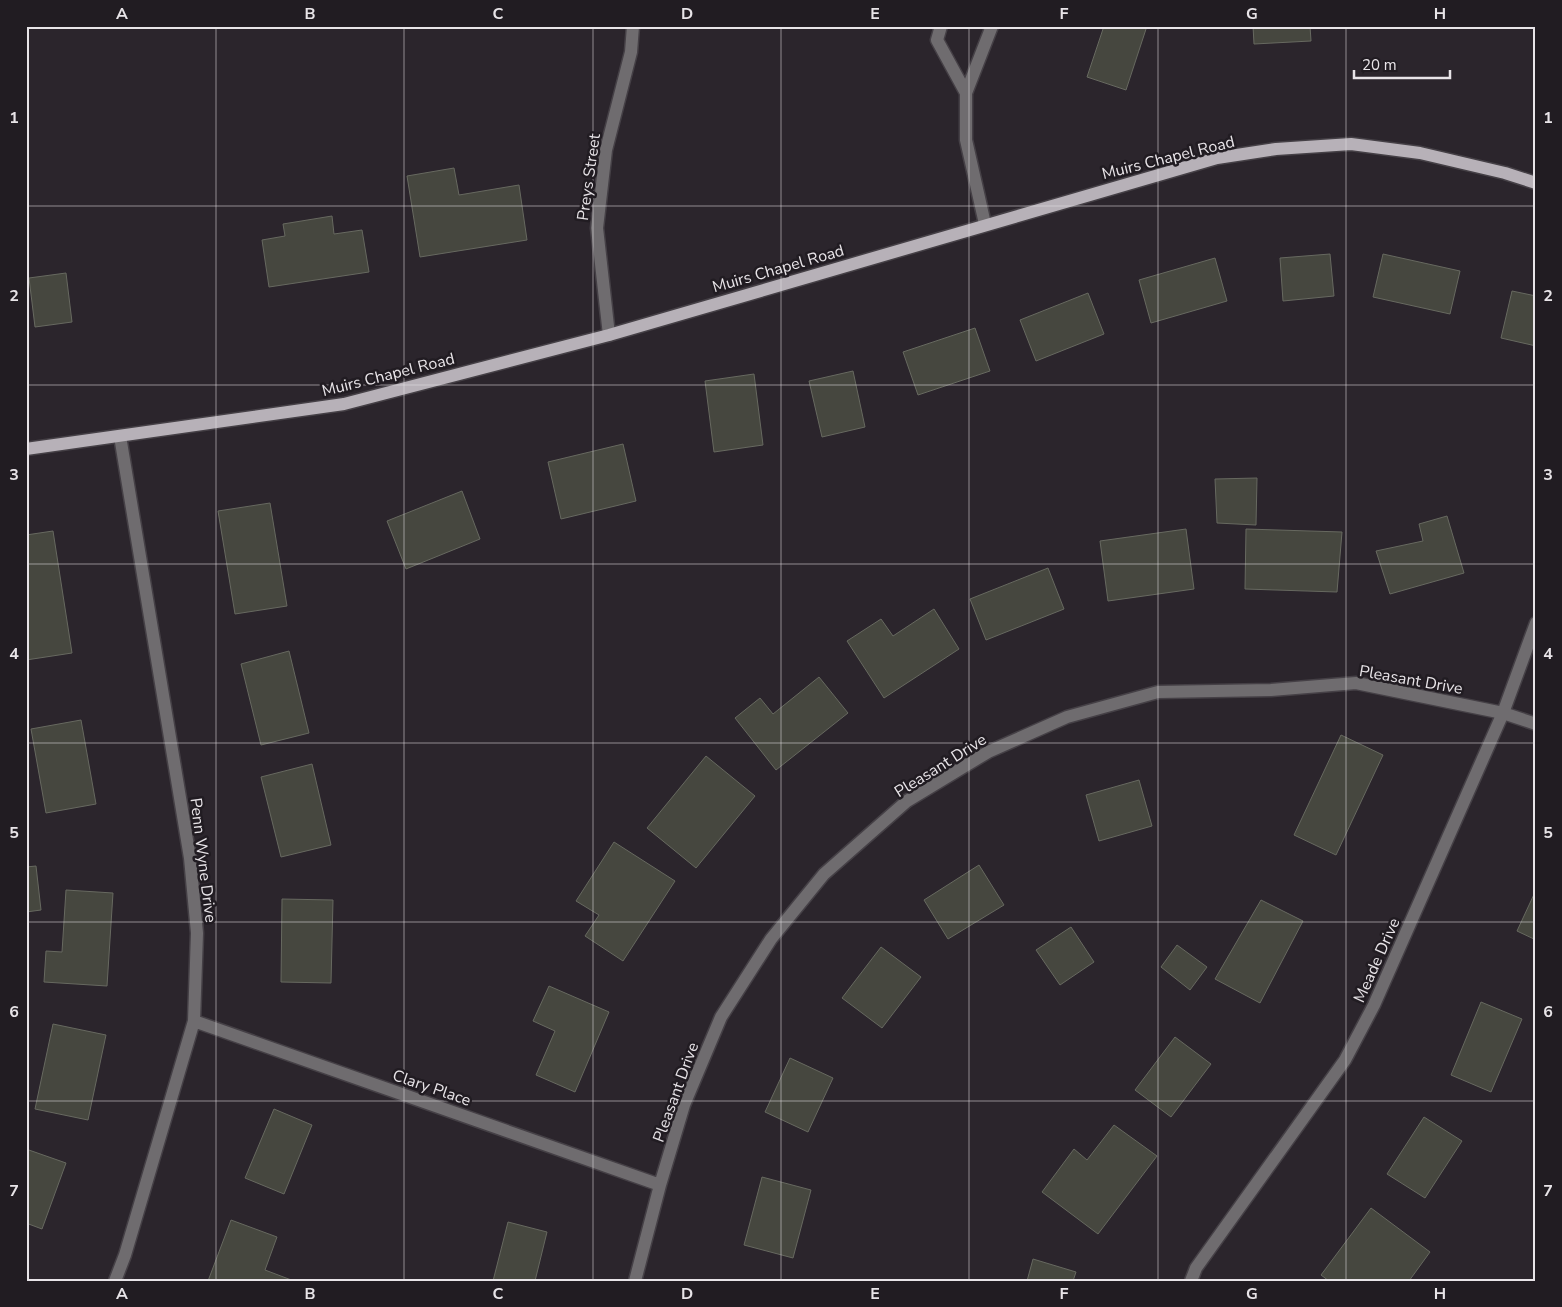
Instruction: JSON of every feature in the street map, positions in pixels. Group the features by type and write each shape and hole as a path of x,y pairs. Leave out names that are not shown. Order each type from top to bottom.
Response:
{"main road":[{"name":"Muirs Chapel Road","path":"26,449 344,404 609,334 1217,158 1286,149 1351,144 1410,152 1505,173 1536,183"}],"street":[{"name":"Preys Street","path":"609,334 597,228 606,150 631,52 633,26"},
{"path":"941,26 937,40 966,93"},
{"path":"984,224 966,140 966,93 992,26"},
{"name":"Penn Wyne Drive","path":"115,1281 128,1246 194,1021 197,933 190,858 120,436"},
{"name":"Meade Drive","path":"1191,1281 1196,1268 1345,1060 1374,1005 1503,713 1536,623"},
{"name":"Pleasant Drive","path":"635,1281 660,1185 684,1105 721,1017 770,939 824,874 907,801 988,752 1067,717 1158,692 1271,690 1356,683 1503,713 1536,724"},
{"name":"Clary Place","path":"194,1021 660,1185"}],"building":[{"path":"1104,26 1147,26 1126,90 1087,77"},
{"path":"1253,26 1310,26 1311,41 1254,44"},
{"path":"454,168 459,195 519,185 527,240 420,257 407,176"},
{"path":"332,216 334,234 362,230 369,272 269,287 262,240 285,236 283,224"},
{"path":"1330,254 1334,296 1283,301 1280,258"},
{"path":"1383,254 1460,271 1450,314 1373,297"},
{"path":"1215,258 1227,301 1151,323 1139,280"},
{"path":"66,273 72,322 35,327 29,278"},
{"path":"1512,291 1536,296 1536,346 1501,338"},
{"path":"1088,293 1104,334 1036,361 1020,320"},
{"path":"975,328 990,371 918,395 903,352"},
{"path":"853,371 865,427 822,437 809,381"},
{"path":"754,374 763,445 714,452 705,381"},
{"path":"623,444 636,501 561,519 548,462"},
{"path":"1257,478 1256,525 1217,523 1215,479"},
{"path":"462,491 480,539 406,569 387,521"},
{"path":"270,503 287,606 235,614 218,511"},
{"path":"1447,516 1464,573 1390,594 1376,551 1423,541 1419,524"},
{"path":"1186,529 1194,589 1108,601 1100,541"},
{"path":"1246,529 1342,532 1337,592 1245,589"},
{"path":"53,531 72,653 26,660 26,535"},
{"path":"1048,568 1064,609 986,640 970,599"},
{"path":"934,609 959,649 884,698 847,641 881,619 893,636"},
{"path":"289,651 309,733 261,745 241,664"},
{"path":"819,677 848,713 776,770 735,718 760,698 773,714"},
{"path":"81,720 96,804 46,813 31,729"},
{"path":"1341,735 1383,755 1336,855 1294,835"},
{"path":"706,756 755,796 696,868 647,828"},
{"path":"312,764 331,845 281,857 261,777"},
{"path":"1139,780 1152,826 1099,841 1086,795"},
{"path":"614,842 675,881 623,961 585,936 599,915 576,901"},
{"path":"979,865 1004,905 948,939 924,900"},
{"path":"36,866 41,910 26,912 26,867"},
{"path":"66,890 113,893 107,986 44,982 46,951 62,952"},
{"path":"1536,890 1536,940 1517,931"},
{"path":"282,899 333,900 331,983 281,982"},
{"path":"1261,900 1303,921 1260,1003 1215,979"},
{"path":"1071,927 1094,962 1060,985 1036,950"},
{"path":"1177,945 1207,967 1190,990 1161,967"},
{"path":"881,947 921,977 882,1028 842,998"},
{"path":"549,986 609,1012 575,1092 536,1075 555,1031 533,1021"},
{"path":"1481,1002 1522,1019 1491,1092 1451,1075"},
{"path":"53,1024 106,1035 88,1120 35,1109"},
{"path":"1175,1037 1211,1064 1171,1117 1135,1090"},
{"path":"790,1058 833,1078 808,1132 765,1112"},
{"path":"274,1109 312,1125 284,1194 245,1178"},
{"path":"1424,1117 1462,1141 1425,1198 1387,1174"},
{"path":"1114,1125 1157,1156 1098,1234 1042,1192 1074,1149 1087,1160"},
{"path":"26,1149 66,1163 42,1229 26,1223"},
{"path":"762,1177 811,1190 793,1258 744,1245"},
{"path":"1371,1208 1430,1252 1409,1281 1329,1281 1321,1275"},
{"path":"231,1220 277,1237 265,1270 294,1281 208,1281"},
{"path":"508,1222 547,1232 535,1281 493,1281"},
{"path":"1033,1259 1076,1272 1073,1281 1027,1281"}]}
